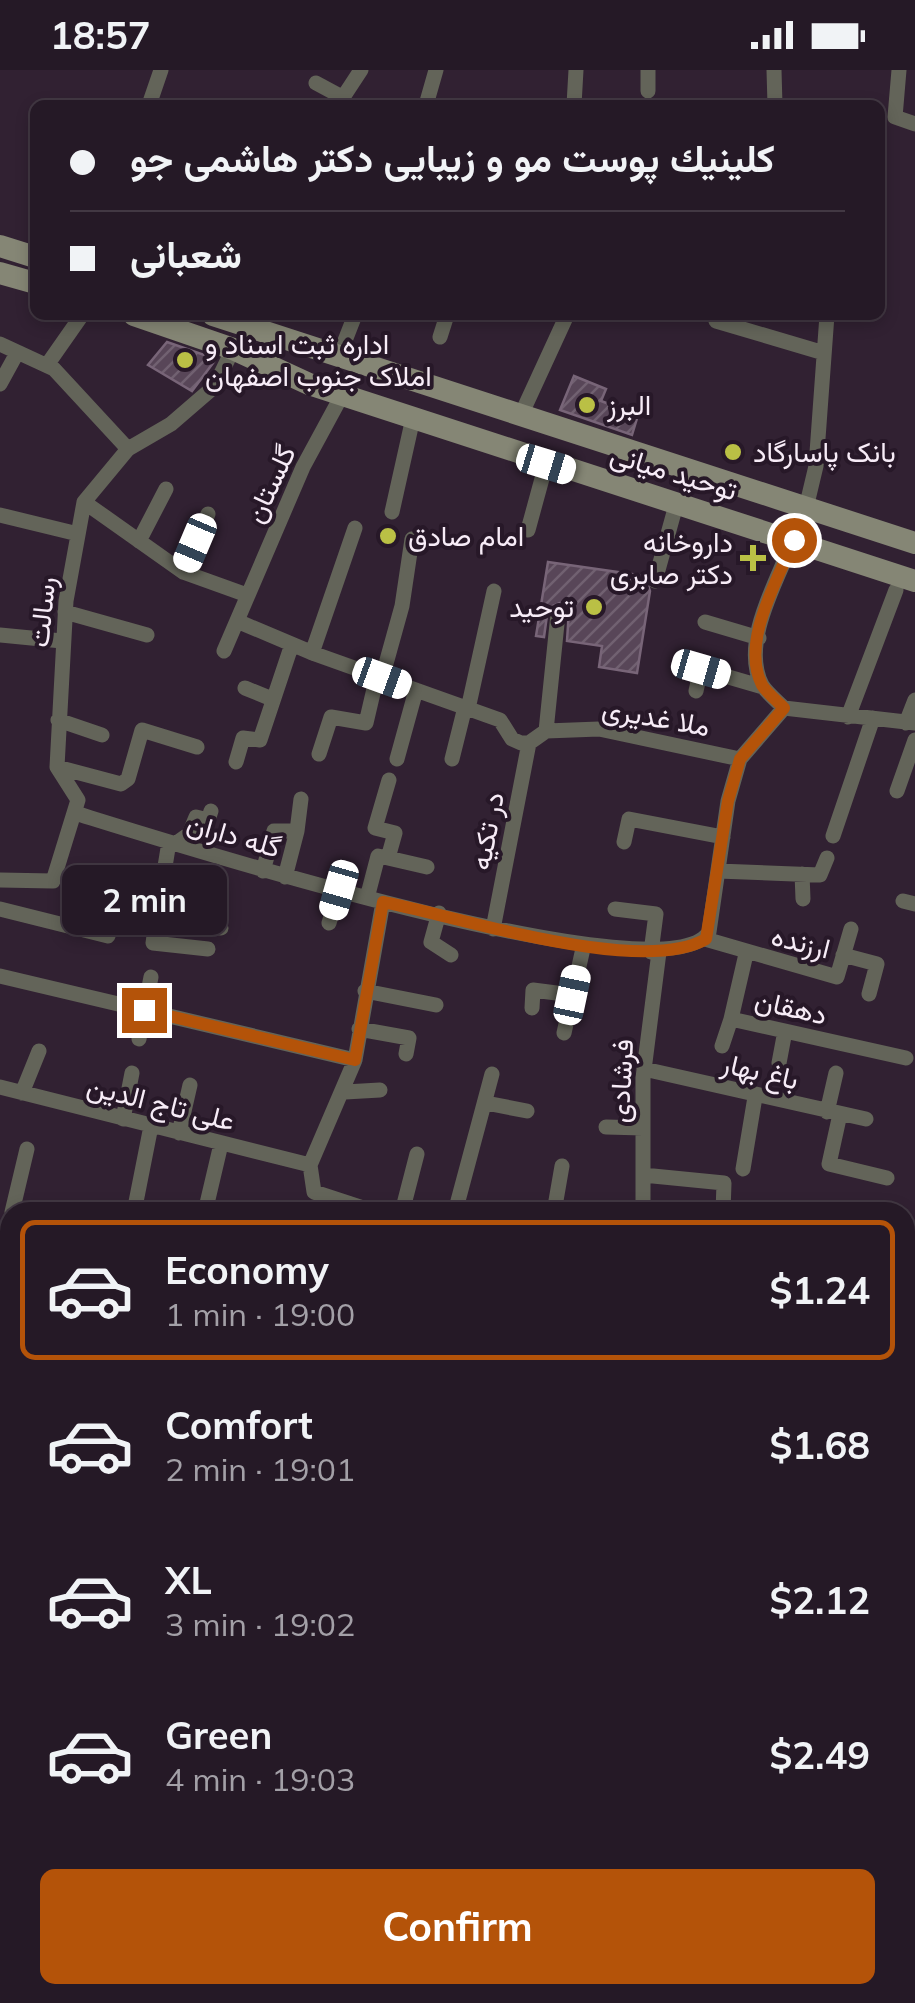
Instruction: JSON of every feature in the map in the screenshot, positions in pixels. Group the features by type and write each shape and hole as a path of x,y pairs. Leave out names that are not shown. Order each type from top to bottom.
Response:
{"main road":[{"path":"0,246 30,255"},
{"path":"0,272 30,281"},
{"name":"توحید میانی","path":"152,320 342,395 546,464 794,540 905,585"},
{"name":"توحید میانی","path":"244,320 340,356 915,543"}],"street":[{"path":"151,100 162,70"},
{"path":"341,100 361,70"},
{"path":"427,100 436,70"},
{"path":"574,100 576,70"},
{"path":"648,70 648,91"},
{"path":"774,70 775,100"},
{"path":"898,70 895,116 915,124"},
{"path":"316,83 339,100"},
{"path":"47,365 78,320"},
{"path":"340,356 353,320"},
{"path":"440,337 445,320"},
{"path":"521,415 565,320"},
{"path":"806,508 816,466 827,320"},
{"path":"716,321 824,352"},
{"path":"0,344 47,365 128,449"},
{"name":"رسالت","path":"75,814 76,792 57,768 58,720 65,612 84,502 128,449 197,403 215,386 233,349"},
{"path":"0,384 16,353"},
{"name":"گلستان","path":"224,651 303,468 342,395"},
{"path":"392,512 413,418"},
{"path":"528,530 546,464"},
{"path":"139,541 166,489"},
{"path":"84,502 183,572 247,595"},
{"path":"655,580 676,504"},
{"path":"183,572 208,514"},
{"path":"0,515 78,534"},
{"path":"312,653 355,528"},
{"path":"319,754 331,717 366,723 402,606 412,539"},
{"path":"794,540 759,638 756,664 763,687 784,708 911,723 915,700"},
{"path":"848,717 905,585"},
{"path":"452,758 494,592"},
{"path":"65,612 146,635"},
{"path":"236,620 312,653 500,720 512,739 529,744 546,731 558,614"},
{"path":"705,622 759,638"},
{"path":"0,635 62,641"},
{"path":"236,762 243,738 260,740 292,644"},
{"path":"696,690 701,669 763,687"},
{"path":"245,688 272,699"},
{"path":"397,759 416,690"},
{"path":"564,1033 584,944 655,952 693,946 706,939 740,759 784,708"},
{"path":"832,836 873,718"},
{"path":"58,720 102,735"},
{"name":"ملا غدیری","path":"546,731 599,729 740,759"},
{"path":"57,768 122,784 128,779 142,730 197,746"},
{"path":"897,791 915,740"},
{"name":"در تکیه","path":"493,929 529,744"},
{"path":"388,858 395,833 376,828 390,780"},
{"path":"285,876 301,799"},
{"path":"208,950 153,943 172,843 189,834 196,816 208,820 211,811"},
{"path":"0,880 52,881 75,814"},
{"name":"گله داران","path":"75,814 375,900 493,929 584,944"},
{"path":"624,842 629,818 723,837"},
{"path":"263,871 274,832 297,831"},
{"path":"344,1202 314,1192 310,1165 355,1060 366,990 378,856 428,867"},
{"path":"718,870 820,875 826,858"},
{"path":"802,874 803,899"},
{"path":"329,923 339,890"},
{"name":"فرشادی","path":"614,908 656,914 644,1070 643,1202"},
{"path":"0,910 108,936"},
{"path":"438,913 431,942 451,954"},
{"path":"156,922 221,928"},
{"name":"ارزنده","path":"706,939 746,954 837,977 851,929"},
{"name":"دهقان","path":"746,954 731,1019 906,1058"},
{"path":"844,954 876,964 869,994"},
{"path":"0,976 355,1060"},
{"path":"138,1039 151,977"},
{"path":"366,990 436,1005"},
{"path":"532,1008 533,990 572,995"},
{"path":"722,1046 731,1019"},
{"path":"359,1029 410,1038 406,1054"},
{"path":"778,1063 785,1032"},
{"path":"22,1093 40,1051"},
{"name":"باغ بهار","path":"644,1070 866,1119"},
{"path":"836,1072 829,1164 887,1178"},
{"path":"123,1119 132,1073"},
{"path":"458,1202 492,1074"},
{"path":"179,1133 190,1085"},
{"name":"علی تاج الدین","path":"0,1087 310,1165"},
{"path":"344,1092 380,1090"},
{"path":"743,1169 755,1097"},
{"path":"486,1102 526,1111"},
{"path":"136,1202 151,1126"},
{"path":"606,1128 643,1128"},
{"path":"207,1202 221,1144"},
{"path":"14,1202 27,1149"},
{"path":"405,1202 417,1154"},
{"path":"556,1202 562,1166"},
{"path":"643,1175 724,1183 723,1202"}],"building":[{"name":"اداره ثبت اسناد و املاک جنوب اصفهان","path":"167,342 216,359 192,391 148,365"},
{"name":"البرز","path":"574,376 606,389 601,401 638,415 632,435 560,410"},
{"name":"توحید","path":"548,562 645,576 650,591 637,673 599,667 602,646 567,641 569,610 560,603 548,608 544,637 536,636"}],"place":[{"name":"اداره ثبت اسناد و املاک جنوب اصفهان","path":"185,360"},
{"name":"البرز","path":"587,405"},
{"name":"بانک پاسارگاد","path":"733,452"},
{"name":"امام صادق","path":"388,536"},
{"name":"داروخانه دکتر صابری","path":"753,558"},
{"name":"توحید","path":"594,607"}],"route":[{"path":"144,1010 355,1060 383,902 498,930 631,950 660,952 693,946 706,939 728,801 740,759 784,708 763,687 756,664 761,624 794,540"}]}
